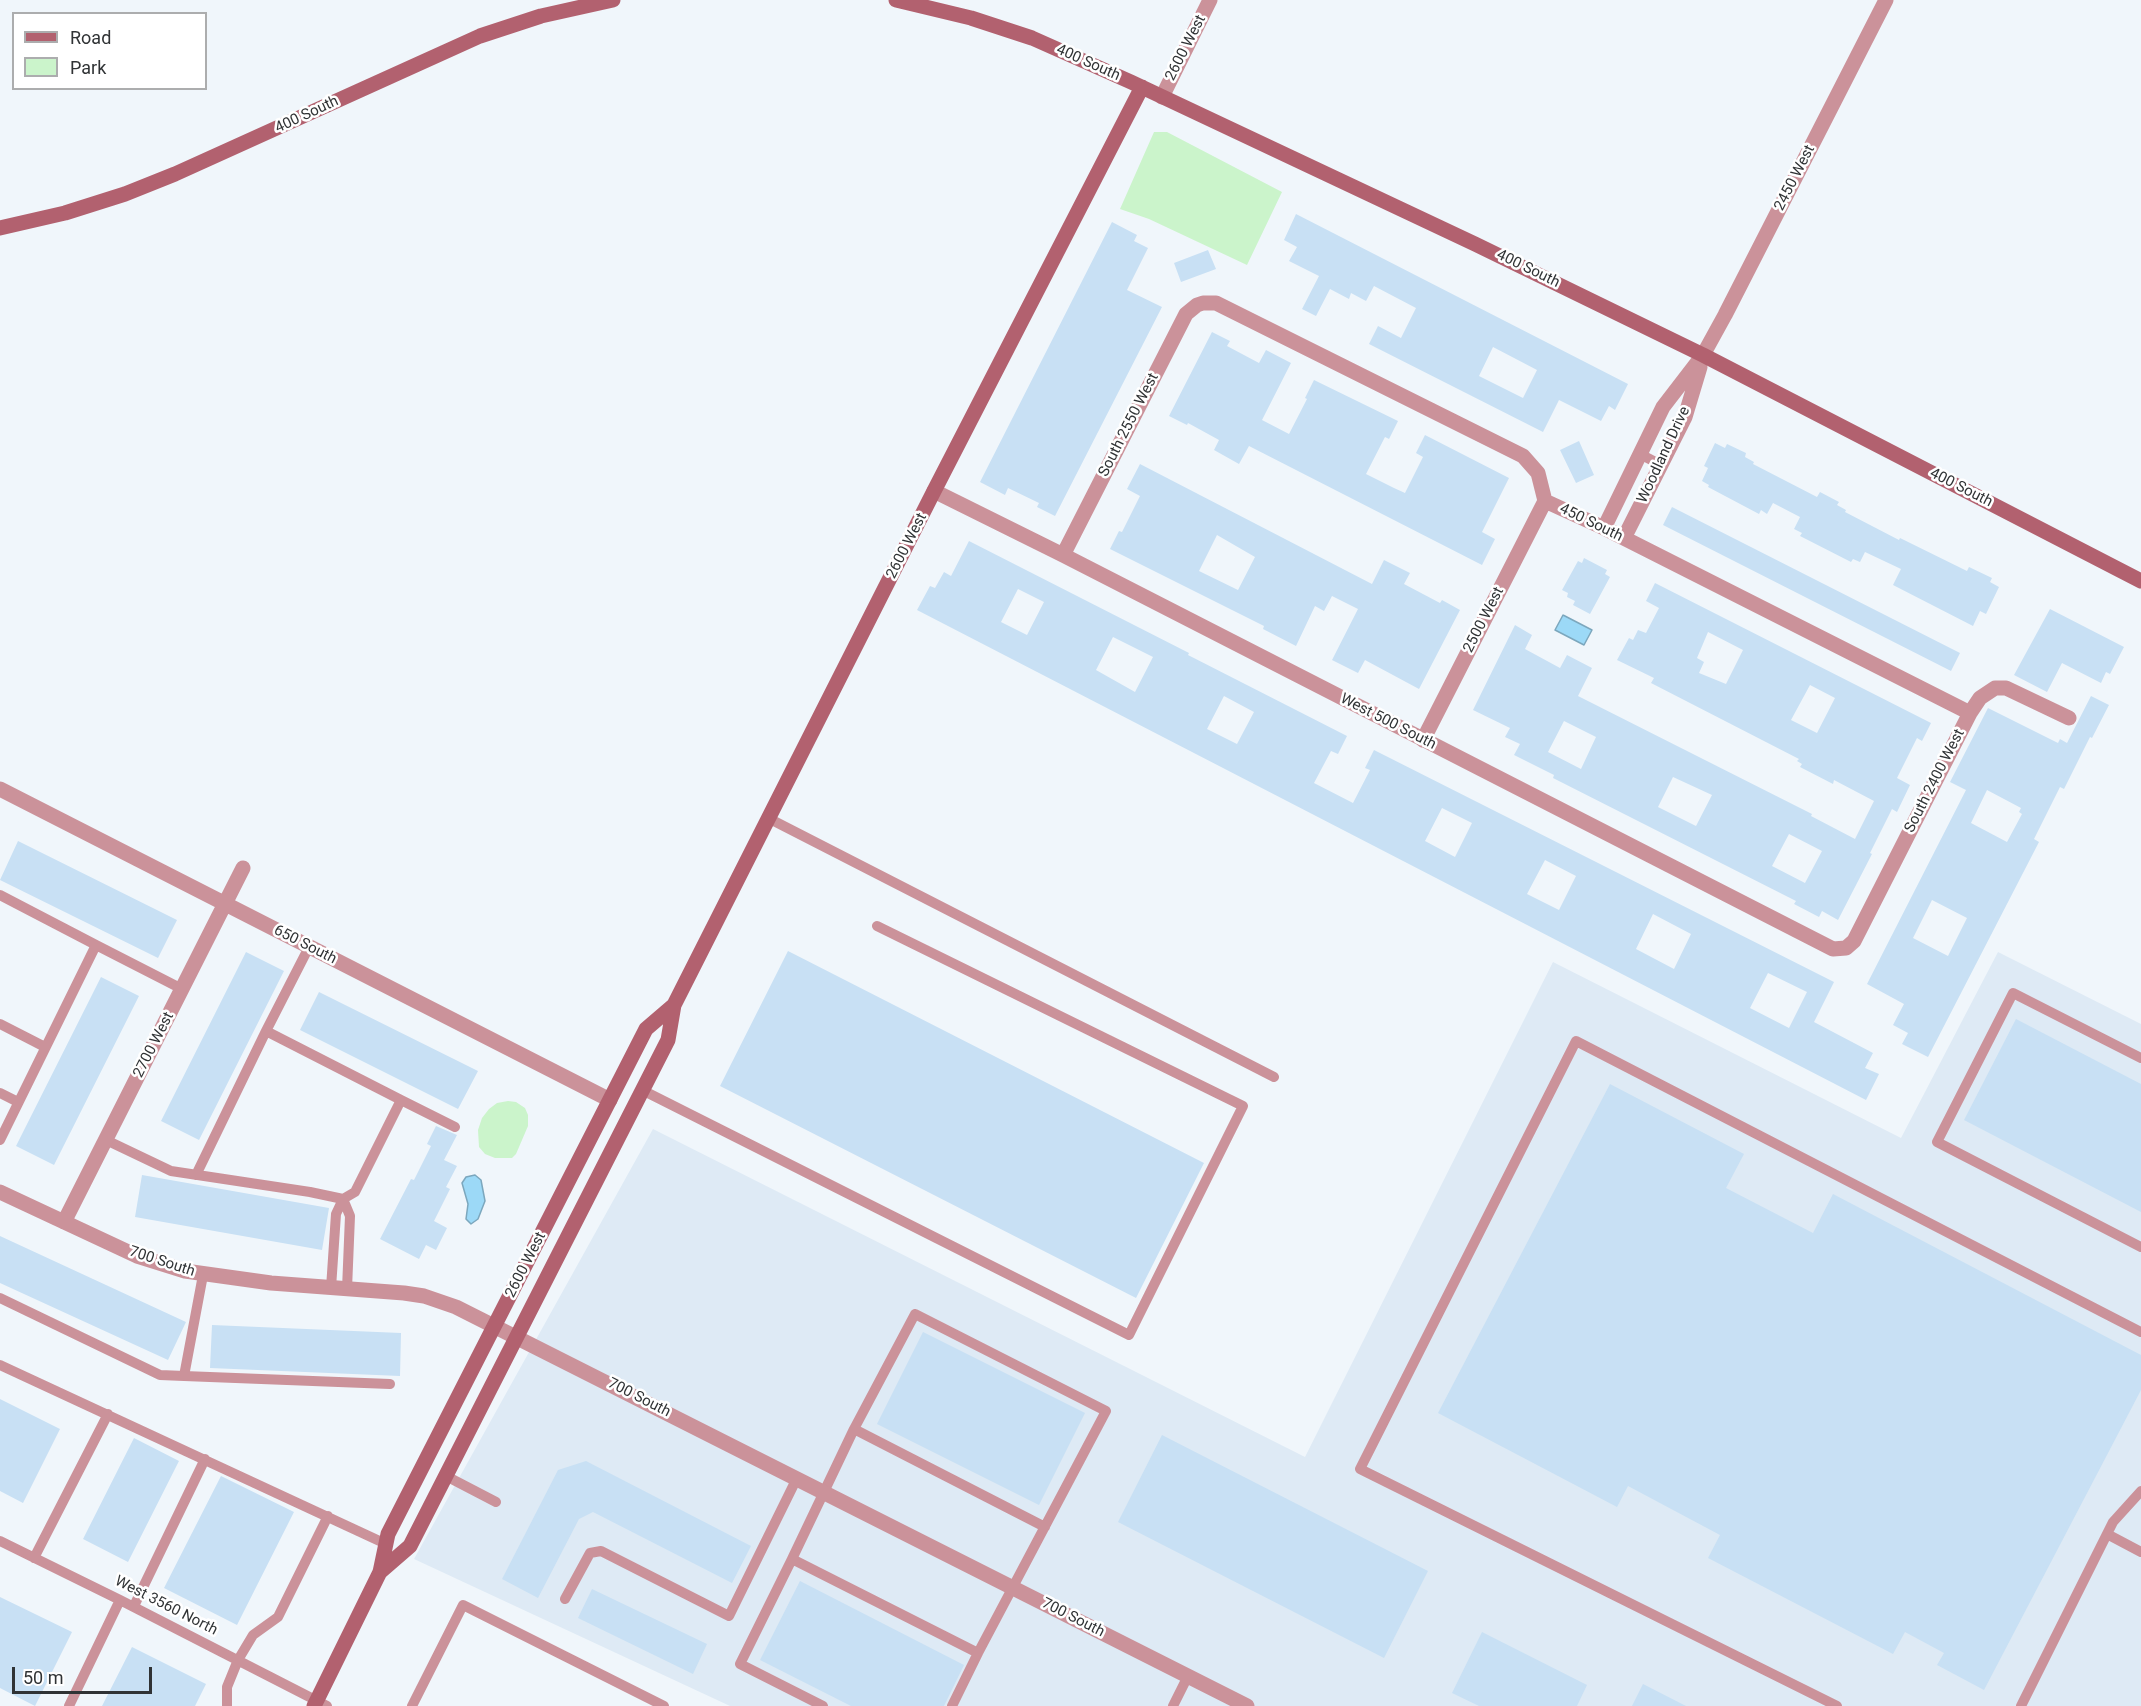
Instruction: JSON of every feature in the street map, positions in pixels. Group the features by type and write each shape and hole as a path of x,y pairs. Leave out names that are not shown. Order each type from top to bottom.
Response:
{"street":[{"name":"400 South","path":"0,228 65,213 125,194 175,174 480,36 541,16 613,0"},
{"name":"400 South","path":"896,0 971,18 1032,38 1142,87 1475,244 1703,355 2141,581"},
{"name":"2600 West","path":"1162,97 1210,0"},
{"name":"2450 West","path":"1703,355 1886,0"},
{"name":"2600 West","path":"380,1572 411,1546 668,1040 674,1005 934,491 1142,87"},
{"name":"450 South","path":"1203,303 1214,302 1228,307 1522,456 1538,473 1545,501 1604,528 1970,713"},
{"name":"South 2550 West","path":"1063,555 1186,314 1203,303"},
{"name":"Woodland Drive","path":"1604,528 1663,407 1703,355"},
{"name":"Woodland Drive","path":"1624,538 1685,417 1703,355"},
{"name":"West 500 South","path":"934,491 1825,947 1842,949"},
{"name":"2500 West","path":"1423,740 1545,501"},
{"name":"South 2400 West","path":"1842,949 1851,946 1854,941 1970,713 1984,695 1995,688 2003,687 2069,718"},
{"name":"650 South","path":"0,789 610,1100"},
{"name":"2700 West","path":"64,1222 243,868"},
{"name":"2600 West","path":"380,1572 387,1539 646,1029 674,1005"},
{"name":"700 South","path":"0,1192 137,1256 203,1275 424,1296 456,1307 1247,1706"},
{"path":"319,1704 380,1572"}],"lane":[{"path":"1640,454 1661,465"},
{"path":"770,819 1275,1077"},
{"path":"0,895 182,989"},
{"path":"642,1090 1129,1335 1243,1106 878,926"},
{"path":"0,1140 96,945"},
{"path":"196,1175 309,947"},
{"path":"2141,1059 2013,993 1937,1142 2141,1247"},
{"path":"0,1024 45,1047"},
{"path":"266,1031 454,1128"},
{"path":"1838,1706 1360,1469 1575,1041 2141,1332"},
{"path":"0,1093 18,1102"},
{"path":"331,1288 336,1214 343,1199 355,1192 401,1100"},
{"path":"106,1140 171,1171 343,1199"},
{"path":"343,1199 350,1216 347,1289"},
{"path":"184,1376 203,1275"},
{"path":"0,1298 160,1375 390,1384"},
{"path":"823,1706 740,1664 854,1429 915,1314 1106,1411 1012,1587 952,1706"},
{"path":"0,1365 328,1516 387,1539"},
{"path":"34,1558 108,1414"},
{"path":"854,1429 1045,1527"},
{"path":"134,1606 205,1459"},
{"path":"446,1476 496,1502"},
{"path":"565,1599 590,1553 601,1551 729,1616 797,1478"},
{"path":"2021,1706 2113,1522 2141,1491"},
{"path":"227,1706 227,1687 238,1660 253,1635 278,1617 328,1516"},
{"path":"2107,1534 2141,1551"},
{"name":"West 3560 North","path":"0,1541 134,1606 319,1704"},
{"path":"792,1559 978,1653"},
{"path":"69,1706 120,1600"},
{"path":"416,1705 463,1605 664,1706"},
{"path":"1173,1706 1188,1676"}],"shaded area":[{"path":"1998,952 2141,1024 2141,1706 730,1706 414,1559 653,1129 1305,1457 1553,962 1901,1138"}],"green space":[{"path":"1154,132 1167,132 1282,192 1247,265 1149,219 1120,209"},
{"path":"516,1102 525,1108 528,1115 528,1126 512,1158 495,1158 485,1154 479,1147 478,1130 482,1118 489,1109 497,1103"}],"water":[{"path":"1563,615 1592,630 1584,645 1555,630"},
{"path":"475,1175 481,1180 485,1201 478,1219 471,1224 466,1219 468,1204 462,1183 466,1177"}],"building":[{"path":"1296,214 1628,384 1615,410 1609,406 1601,421 1559,400 1543,432 1369,344 1378,326 1401,338 1416,308 1374,286 1366,301 1351,293 1349,299 1330,289 1316,316 1302,309 1319,276 1289,261 1297,247 1284,240","holes":["1493,347 1537,370 1523,398 1479,376"]},
{"path":"1112,222 1137,235 1134,241 1148,248 1127,290 1162,307 1055,516 1037,507 1039,503 1008,488 1005,495 980,482"},
{"path":"1208,250 1216,269 1181,282 1174,263"},
{"path":"1212,332 1230,341 1227,346 1259,363 1266,350 1291,363 1262,420 1289,434 1314,380 1398,421 1389,439 1385,437 1366,474 1394,488 1405,493 1423,457 1416,453 1425,435 1509,478 1482,532 1495,539 1482,565 1249,446 1239,464 1214,450 1219,440 1188,423 1187,425 1169,416"},
{"path":"1579,441 1594,475 1576,483 1560,450"},
{"path":"1715,443 1725,448 1727,444 1746,453 1745,457 1754,462 1753,464 1817,497 1820,492 1839,502 1837,505 1846,510 1845,512 1899,540 1900,538 1967,571 1969,567 1992,578 1990,582 1999,587 1986,614 1980,611 1973,626 1893,585 1901,569 1865,552 1860,562 1853,559 1851,562 1800,536 1802,533 1794,529 1800,517 1773,503 1767,514 1761,510 1759,514 1708,487 1709,485 1702,481 1708,468 1704,466"},
{"path":"1140,464 1372,584 1384,560 1410,573 1404,584 1440,603 1442,600 1460,610 1419,689 1365,660 1358,673 1332,660 1358,609 1332,596 1324,611 1315,606 1296,646 1263,629 1264,626 1110,549 1119,531 1122,532 1140,496 1127,489","holes":["1217,535 1255,557 1238,590 1199,571"]},
{"path":"1672,507 1960,653 1951,671 1663,525"},
{"path":"969,541 1347,736 1338,754 1331,751 1314,783 1353,803 1370,770 1365,768 1374,750 1834,982 1814,1022 1873,1053 1865,1068 1879,1074 1866,1100 917,610 930,586 935,588 944,572 951,576","holes":["1018,589 1044,602 1027,635 1001,622","1113,637 1153,657 1135,692 1096,670","1224,696 1254,712 1237,744 1207,729","1442,808 1472,823 1455,857 1425,841","1545,860 1576,876 1559,910 1527,894","1653,914 1691,934 1674,969 1636,949","1768,973 1807,992 1789,1028 1750,1008"]},
{"path":"1584,558 1607,570 1605,574 1610,577 1590,614 1573,605 1575,601 1567,597 1568,593 1562,590 1578,561 1582,563"},
{"path":"1655,583 1931,723 1922,741 1917,738 1897,778 1910,785 1897,812 1892,809 1838,920 1822,911 1819,917 1794,904 1796,901 1553,778 1554,775 1514,755 1520,744 1505,737 1510,728 1473,710 1515,625 1532,635 1525,649 1560,668 1567,655 1592,668 1578,696 1812,814 1811,816 1855,839 1874,801 1834,780 1833,784 1800,767 1802,764 1797,761 1799,759 1651,683 1654,678 1617,660 1629,638 1633,640 1638,630 1646,633 1659,608 1646,601","holes":["1708,632 1743,650 1726,684 1699,673 1704,662 1697,658","1810,685 1835,698 1817,733 1791,720","1564,721 1596,737 1581,769 1548,752","1673,777 1712,795 1696,826 1658,807","1789,834 1822,851 1805,883 1772,866"]},
{"path":"2050,609 2124,647 2110,674 2106,672 2101,683 2062,663 2047,692 2014,675"},
{"path":"2091,696 2109,705 2064,789 2060,787 2034,839 2039,842 1928,1057 1902,1044 1908,1033 1893,1025 1904,1004 1867,984 1966,790 1950,782 1988,708 2058,743 2060,739 2067,743","holes":["1987,790 2021,808 2019,812 2022,814 2007,842 1971,823","1932,900 1967,918 1948,956 1913,938"]},
{"path":"18,841 177,920 158,958 0,880"},
{"path":"788,951 1204,1163 1136,1298 720,1086"},
{"path":"246,952 284,971 199,1140 161,1121"},
{"path":"101,977 139,996 54,1165 16,1146"},
{"path":"319,992 478,1071 458,1109 300,1030"},
{"path":"2016,1019 2141,1084 2141,1212 1964,1120"},
{"path":"1610,1084 1744,1154 1726,1188 1813,1233 1833,1194 2141,1355 2141,1390 1984,1690 1937,1665 1944,1653 1905,1632 1893,1654 1708,1558 1720,1535 1628,1486 1617,1507 1438,1413"},
{"path":"436,1126 457,1135 444,1160 457,1166 446,1187 450,1189 434,1221 447,1228 436,1250 426,1245 419,1259 380,1239 431,1146 427,1144"},
{"path":"142,1175 329,1208 322,1250 135,1217"},
{"path":"0,1236 186,1322 168,1360 0,1283"},
{"path":"212,1325 401,1333 400,1376 210,1368"},
{"path":"923,1332 1085,1413 1039,1505 877,1424"},
{"path":"0,1399 60,1429 23,1503 0,1491"},
{"path":"1162,1435 1428,1571 1384,1658 1118,1522"},
{"path":"134,1438 179,1461 128,1562 83,1539"},
{"path":"586,1461 751,1546 732,1583 593,1512 579,1519 538,1598 502,1579 558,1470"},
{"path":"221,1476 294,1512 237,1625 164,1588"},
{"path":"800,1581 964,1665 944,1706 851,1706 760,1660"},
{"path":"592,1589 707,1644 693,1674 578,1618"},
{"path":"0,1597 72,1632 35,1706 0,1688"},
{"path":"1482,1632 1587,1685 1577,1706 1479,1706 1452,1693"},
{"path":"132,1647 206,1684 195,1706 102,1706"},
{"path":"1643,1684 1686,1706 1632,1706"}]}
